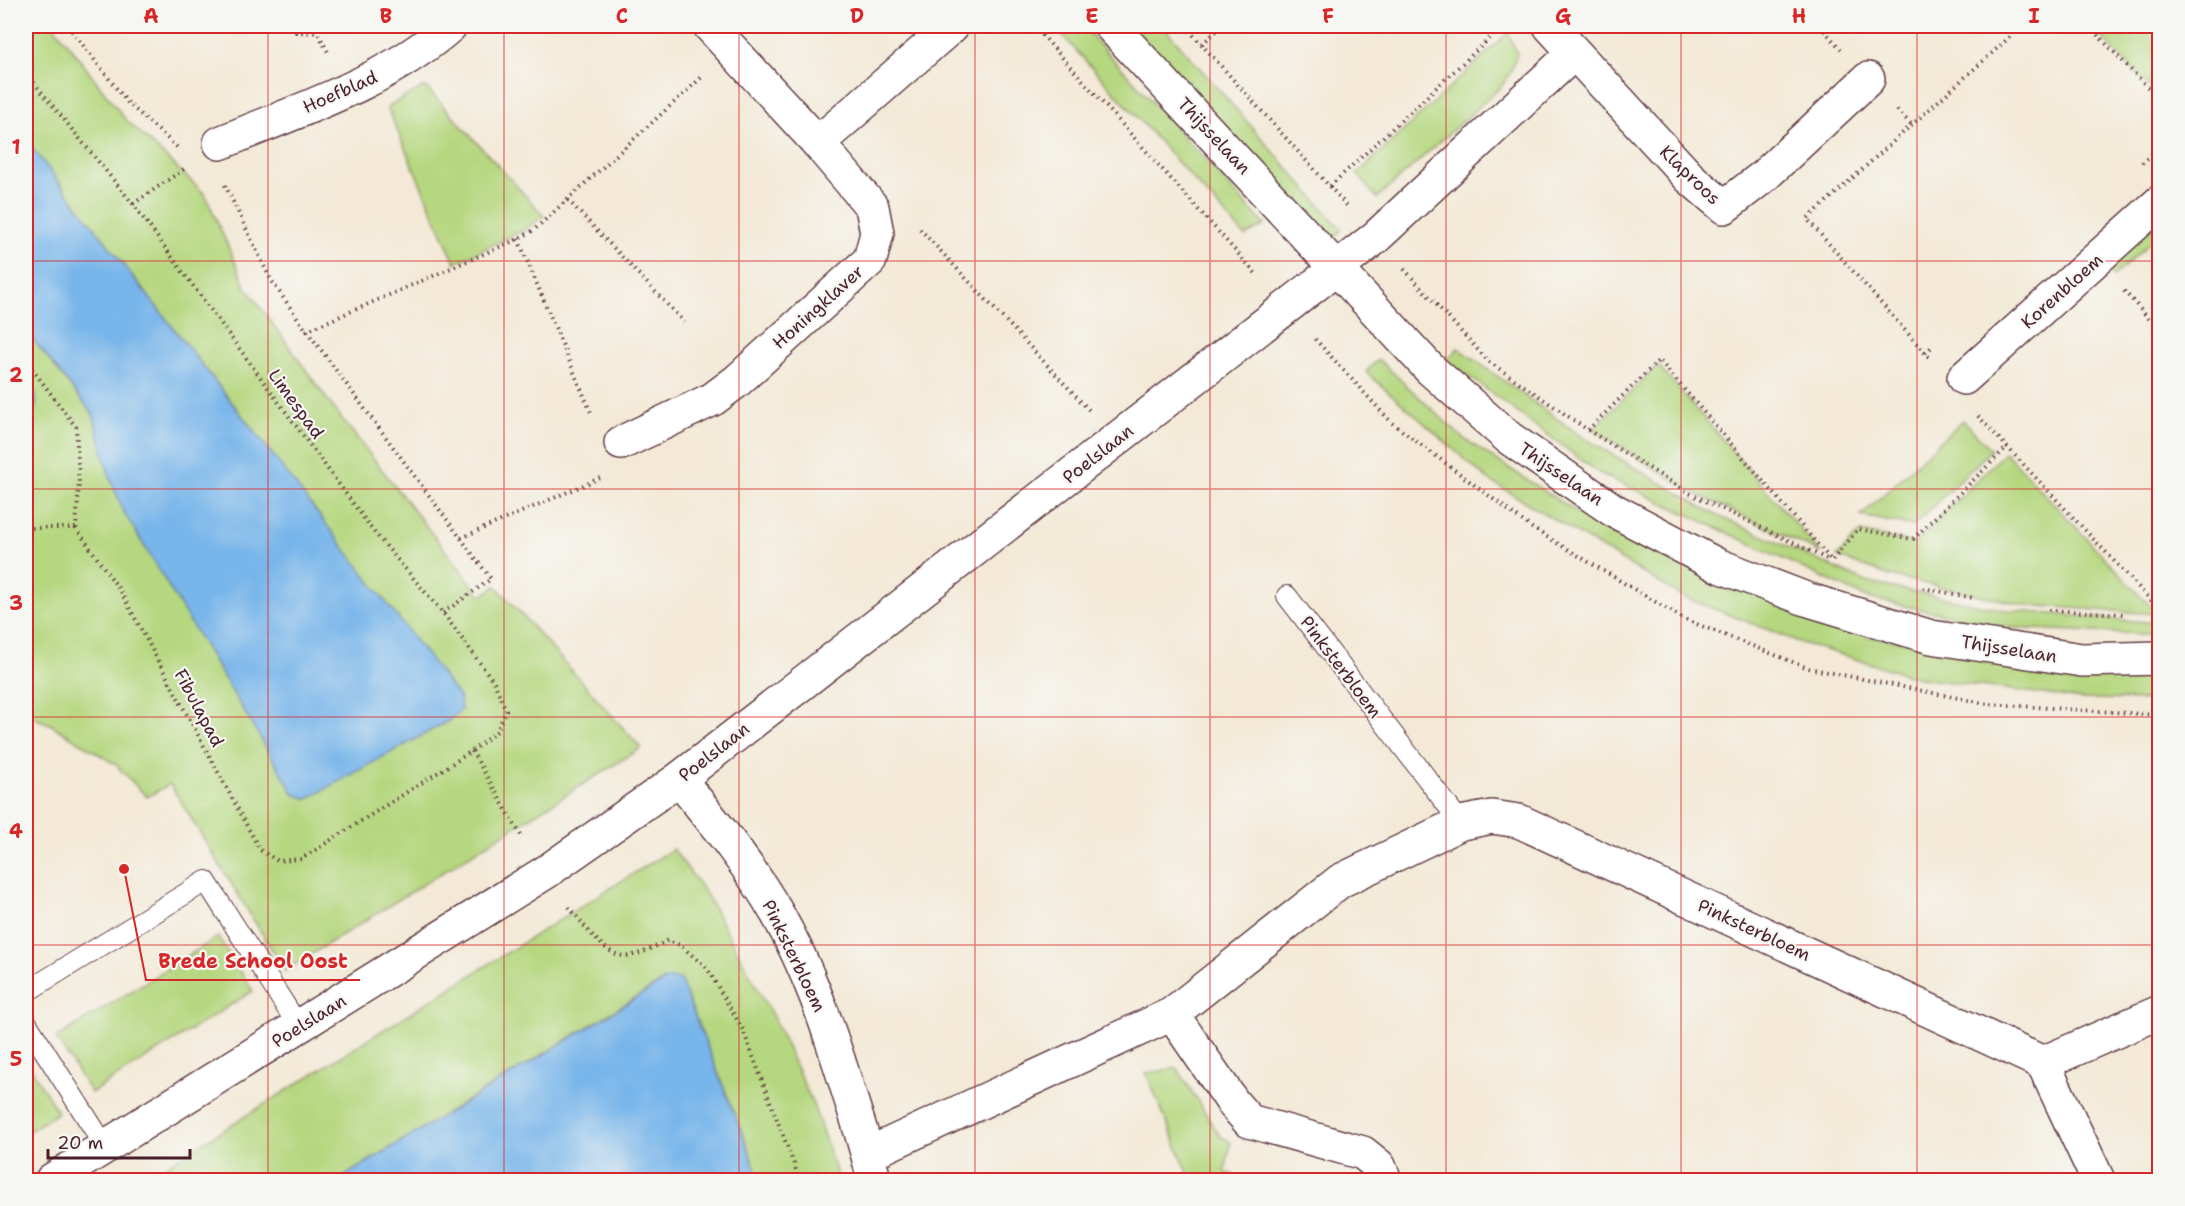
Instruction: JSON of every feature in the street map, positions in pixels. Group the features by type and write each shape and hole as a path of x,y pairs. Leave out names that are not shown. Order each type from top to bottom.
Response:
{"street":[{"name":"Hoefblad","path":"220,143 389,71 450,26"},
{"path":"710,26 818,143 872,207"},
{"path":"818,143 952,26"},
{"name":"Thijsselaan","path":"1111,26 1430,369 1509,438 1613,510 1717,565 1806,599 1931,637 2082,660 2160,658"},
{"name":"Klaproos","path":"1550,26 1690,178 1724,207 1764,176 1868,79"},
{"path":"1337,268 1375,238 1574,53"},
{"name":"Korenbloem","path":"1964,378 2160,202"},
{"name":"Honingklaver","path":"615,445 713,399 737,381 870,260 877,233 872,207"},
{"name":"Poelslaan","path":"52,1180 546,872 679,779 1337,268"},
{"name":"Pinksterbloem","path":"679,779 748,868 783,924 817,995 871,1167 1173,1014 1340,881 1461,823 1492,817 1519,821 2043,1063"},
{"path":"2098,1180 2043,1063 2160,1012"},
{"path":"1173,1014 1234,1104 1249,1121 1363,1153 1379,1166 1385,1180"}],"lane":[{"name":"Pinksterbloem","path":"1287,596 1461,823"},
{"path":"26,992 206,881 299,1027"},
{"path":"26,1022 106,1148"}],"path":[{"path":"68,26 128,104 185,154"},
{"path":"1034,26 1261,280"},
{"path":"1185,26 1488,361 1588,430 1689,493 1842,565"},
{"path":"1202,44 1222,26"},
{"path":"1330,186 1503,26"},
{"path":"1925,353 1806,219 2022,26"},
{"path":"2089,26 2160,100"},
{"path":"306,331 534,230 731,50"},
{"name":"Limespad","path":"26,73 134,204 374,532 443,613 494,682 506,710 498,731 472,751"},
{"path":"134,204 194,162"},
{"path":"219,181 227,187 271,280 306,331 491,579 443,613"},
{"path":"568,200 684,322"},
{"path":"872,207 879,204 903,210 1096,418"},
{"path":"461,538 611,473 613,464 615,445 583,394 518,239"},
{"path":"2096,261 2160,331"},
{"path":"1588,430 1659,360 1832,561"},
{"path":"26,361 76,427 79,482 76,528 26,528"},
{"path":"1973,411 2160,610"},
{"path":"1832,561 1858,529 1913,539 2006,448"},
{"name":"Fibulapad","path":"76,528 121,592 260,850 278,861 301,859 472,751"},
{"path":"1915,586 1981,600"},
{"path":"2048,610 2126,615"},
{"path":"472,751 526,843 569,907 610,952 624,956 646,951 667,941 680,945 707,968 743,1030 800,1180"}],"green space":[{"path":"26,26 54,26 125,119 205,194 246,287 332,406 481,596 496,586 641,748 285,971 170,784 147,797 115,764 50,724 26,715 26,419 33,414 32,385 26,377 26,331 93,414 108,472 294,794 307,799 450,720 262,441 26,140"},
{"path":"1054,26 1083,26 1265,225 1245,236"},
{"path":"1129,26 1163,26 1342,230 1329,242"},
{"path":"2091,26 2159,26 2159,97"},
{"path":"1508,33 1517,53 1512,70 1501,87 1377,198 1357,174"},
{"path":"425,86 544,216 526,229 455,263 387,107"},
{"path":"2159,204 2159,234 2113,277 2099,260"},
{"path":"1458,348 1584,438 1716,515 1869,583 2005,610 2159,623 2159,635 2010,628 1867,598 1599,473 1447,360"},
{"path":"1378,359 1464,439 1595,524 1871,637 2159,673 2159,700 2082,699 1919,678 1802,643 1683,597 1487,479 1366,372"},
{"path":"1658,365 1821,553 1692,492 1593,429"},
{"path":"1963,420 1991,450 1913,526 1861,516"},
{"path":"2005,452 2158,614 2025,605 1890,576 1837,557 1860,532 1915,543"},
{"path":"673,849 705,892 773,1017 813,1104 839,1180 752,1180 757,1174 747,1145 680,979 666,979 338,1180 143,1180"},
{"path":"218,937 253,991 91,1093 56,1038"},
{"path":"26,1060 58,1113 26,1133"},
{"path":"1177,1068 1220,1136 1231,1142 1225,1172 1247,1180 1191,1180 1146,1073"}],"water":[{"path":"26,140 460,698 461,710 450,720 307,799 294,794 123,511 108,472 93,414 26,331"},
{"path":"26,377 33,388 36,404 35,409 26,419"},
{"path":"667,979 680,979 747,1145 757,1174 752,1180 338,1180"}],"place":[{"name":"Brede School Oost","path":"124,869"}]}
